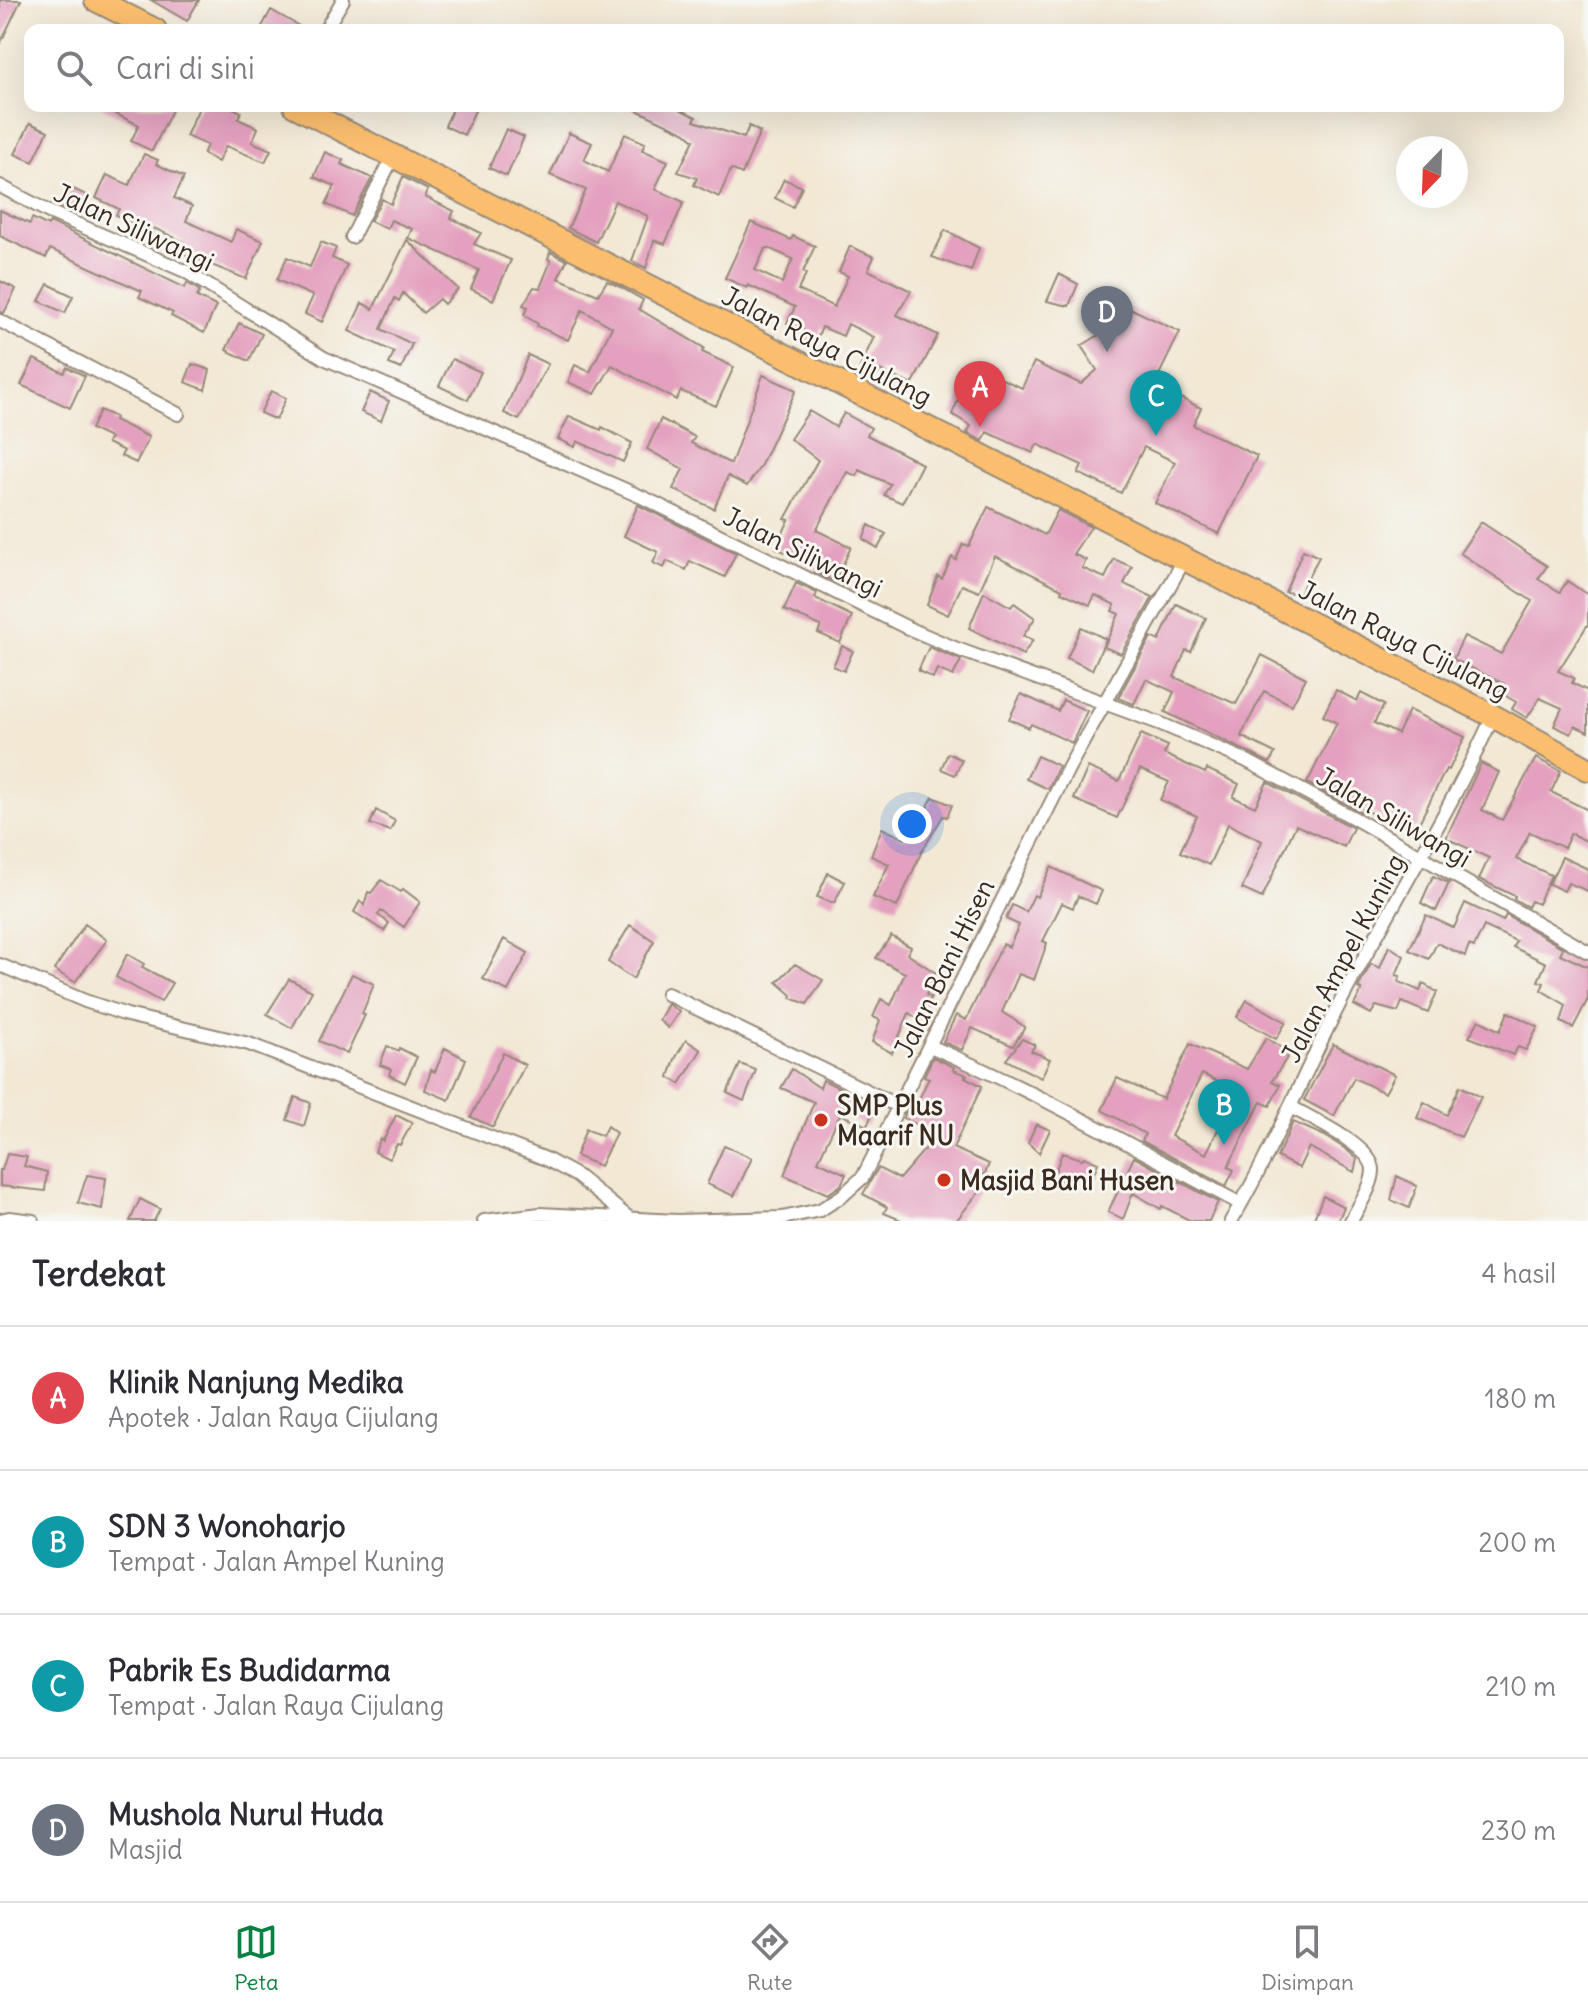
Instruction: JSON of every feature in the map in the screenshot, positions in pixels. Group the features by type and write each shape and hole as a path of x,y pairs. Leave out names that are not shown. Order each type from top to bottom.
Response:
{"highway":[{"path":"96,0 143,24"},
{"name":"Jalan Raya Cijulang","path":"307,112 1587,766"}],"street":[{"path":"329,24 343,0"},
{"path":"352,237 394,155"},
{"name":"Jalan Siliwangi","path":"0,186 49,212 185,271 324,358 644,498 908,628 1159,723 1245,760 1588,952"},
{"path":"0,321 178,414"},
{"name":"Jalan Bani Hisen","path":"484,1221 540,1214 677,1221 782,1218 820,1210 863,1177 1020,863 1184,560"},
{"name":"Jalan Ampel Kuning","path":"1231,1221 1291,1107 1351,982 1493,716"},
{"path":"0,965 127,1015 249,1044 546,1159 577,1176 630,1219"},
{"path":"667,994 900,1107"},
{"path":"930,1046 1046,1099 1241,1204"},
{"path":"1291,1107 1359,1147 1370,1159 1373,1173 1351,1221"},
{"path":"0,1220 33,1221"}],"building":[{"path":"0,0 21,0 0,44"},
{"path":"151,0 199,0 187,21"},
{"path":"271,10 296,24 263,24"},
{"path":"112,112 171,112 152,151 131,141 139,125"},
{"path":"197,112 241,112 238,119 258,128 252,142 271,150 265,162 226,146 218,162 203,154 207,145 186,136"},
{"path":"451,112 474,112 464,135 445,126"},
{"path":"641,112 686,112 696,117 694,121 744,138 749,126 760,132 742,174 731,169 719,197 694,185 697,178 678,172 694,140 686,133"},
{"path":"30,123 48,131 33,162 15,154"},
{"path":"506,129 524,137 507,176 489,168"},
{"path":"569,133 592,143 584,160 608,172 625,134 645,143 642,150 668,161 655,189 684,202 665,244 654,240 646,268 632,261 648,216 615,201 596,242 568,228 586,190 550,175"},
{"path":"325,152 343,160 341,164 372,178 352,216 326,204 335,186 314,177"},
{"path":"144,154 158,160 156,164 184,177 174,198 192,206 186,221 231,242 236,229 263,241 246,279 177,251 182,241 154,228 151,236 134,228 135,224 116,215 119,209 96,198 107,175 129,185"},
{"path":"403,177 428,190 425,197 454,211 451,218 481,233 474,244 511,260 493,300 471,289 479,270 408,238 412,229 391,220 387,229 370,221 382,199 391,204"},
{"path":"784,179 802,187 793,207 775,198"},
{"path":"67,186 88,196 79,215 58,206"},
{"path":"0,210 30,224 32,218 48,226 50,222 185,288 187,283 200,291 197,297 216,306 204,333 171,316 173,313 139,297 142,291 50,249 46,258 0,236"},
{"path":"751,222 791,240 793,236 815,246 798,290 834,307 848,276 839,272 850,246 874,257 868,270 911,291 897,315 938,335 912,385 880,370 878,375 860,367 874,337 848,324 843,336 822,327 814,346 799,339 803,330 787,323 795,307 725,278","holes":["768,248 793,259 782,283 755,270"]},
{"path":"945,230 979,248 971,271 932,257"},
{"path":"407,240 458,289 444,304 439,299 423,313 403,293 399,301 395,298 381,329 412,344 401,369 389,364 394,352 349,331 362,303 373,309"},
{"path":"321,242 336,248 332,258 347,265 322,322 305,314 313,296 277,280 287,257 310,267"},
{"path":"550,252 567,260 558,278 598,295 607,281 620,287 643,300 639,309 704,348 702,352 734,367 716,406 681,391 676,400 612,365 595,394 568,382 575,365 590,372 612,327 582,310 568,340 537,326 524,315 528,307 523,305 534,287 540,288 551,261 548,259"},
{"path":"1059,274 1078,284 1069,306 1047,301"},
{"path":"0,281 16,289 4,313 0,312"},
{"path":"48,284 73,296 65,313 39,301"},
{"path":"1115,301 1180,332 1154,385 1201,408 1193,425 1257,456 1219,534 1155,503 1175,462 1144,447 1121,493 1078,473 1082,465 1037,444 1033,453 987,432 983,441 967,433 971,426 952,414 971,370 996,387 1000,378 1022,388 1034,362 1081,384 1097,370 1081,346 1122,321 1108,315"},
{"path":"239,323 262,334 249,361 226,350"},
{"path":"528,355 548,364 519,420 504,413"},
{"path":"34,359 64,373 67,367 85,376 70,408 21,385"},
{"path":"452,359 481,372 468,400 439,386"},
{"path":"192,364 210,370 205,390 185,382"},
{"path":"763,375 796,390 760,467 747,486 728,476 714,509 673,489 683,469 647,449 661,419 695,437 691,443 731,464"},
{"path":"271,391 286,398 276,420 260,413"},
{"path":"370,392 389,401 381,421 361,412"},
{"path":"100,410 149,437 136,463 121,456 124,451 107,443 110,438 91,429"},
{"path":"809,411 836,427 844,413 871,428 867,435 922,464 902,503 884,495 890,484 859,470 857,476 847,472 816,530 851,547 835,582 815,572 818,567 776,548 789,520 785,519 818,460 790,439"},
{"path":"569,416 601,430 602,427 632,443 623,462 577,441 575,447 558,439"},
{"path":"638,505 736,553 725,577 690,561 686,570 667,561 664,568 653,563 658,552 624,536"},
{"path":"988,507 1045,535 1058,510 1091,527 1073,554 1086,560 1082,568 1105,578 1114,559 1132,567 1124,584 1153,597 1121,654 1104,647 1119,614 1112,611 1115,605 1095,595 1090,605 995,556 979,592 962,585 948,615 927,605 938,576 942,579 952,557 956,560 963,544 969,546"},
{"path":"1481,522 1547,566 1538,579 1560,592 1567,581 1588,595 1588,624 1558,671 1574,678 1572,683 1588,691 1588,732 1575,726 1571,734 1554,726 1562,708 1540,698 1527,718 1512,709 1516,702 1499,692 1504,684 1453,659 1464,636 1501,654 1532,601 1460,553"},
{"path":"869,525 886,534 878,548 863,539"},
{"path":"1303,550 1319,557 1299,594 1285,592"},
{"path":"796,583 817,593 815,598 852,616 840,643 818,633 821,626 784,610"},
{"path":"984,592 1011,607 1014,603 1035,618 1023,636 1033,640 1023,655 969,628"},
{"path":"1176,604 1206,618 1191,652 1186,650 1174,677 1236,704 1262,655 1306,678 1292,705 1264,691 1241,736 1275,753 1270,763 1165,712 1174,692 1146,679 1134,704 1118,698 1151,637 1159,641"},
{"path":"1081,627 1106,639 1092,670 1067,658"},
{"path":"842,646 853,651 844,671 833,666"},
{"path":"929,647 961,660 953,676 937,669 933,678 918,671"},
{"path":"1336,690 1357,701 1361,693 1384,705 1374,723 1398,734 1409,710 1465,737 1416,829 1394,819 1392,823 1362,809 1361,812 1307,783 1337,723 1323,716"},
{"path":"1021,694 1058,711 1063,700 1087,711 1072,743 1031,724 1029,728 1009,719"},
{"path":"1141,734 1168,746 1164,754 1205,773 1207,769 1239,784 1233,797 1255,807 1267,782 1348,825 1353,828 1344,847 1296,825 1262,898 1242,889 1262,841 1228,824 1209,865 1180,852 1197,816 1160,800 1169,782 1140,769 1117,818 1074,799 1088,767 1119,781"},
{"path":"948,753 962,760 955,775 941,769"},
{"path":"1037,756 1059,766 1048,789 1026,779"},
{"path":"1536,758 1561,771 1551,792 1588,810 1588,842 1571,833 1564,848 1530,832 1516,859 1551,875 1538,904 1531,901 1528,907 1514,899 1515,896 1479,879 1489,858 1446,838 1481,763 1499,772 1482,810 1502,820"},
{"path":"933,797 952,805 921,853 897,907 873,897 889,864 871,856 882,828 905,839 917,813 923,815"},
{"path":"376,810 395,821 390,831 370,824"},
{"path":"1562,857 1588,869 1588,891 1568,883 1564,891 1549,884"},
{"path":"1051,867 1102,891 1096,904 1078,896 1073,908 1062,903 1043,941 1047,943 1034,980 1019,974 1002,1012 1025,1027 1013,1046 972,1028 962,1050 943,1042 956,1015 966,1020 1003,944 1009,947 1019,925 1006,919 1012,905 1026,912"},
{"path":"828,873 845,882 834,903 817,897"},
{"path":"1433,876 1449,883 1436,911 1421,903"},
{"path":"381,880 401,892 403,889 420,902 404,927 381,911 378,915 389,923 384,931 354,912 360,901 364,905 368,892 371,893"},
{"path":"1465,903 1503,921 1506,915 1563,948 1560,954 1588,967 1588,999 1573,1028 1561,1022 1566,1005 1541,990 1544,983 1538,981 1546,963 1513,947 1516,941 1484,926 1474,947 1469,945 1465,956 1437,943 1429,959 1409,950 1426,915 1454,928"},
{"path":"85,924 107,940 75,982 54,970"},
{"path":"630,925 654,941 633,979 608,962"},
{"path":"891,936 911,947 907,954 936,973 926,995 931,997 919,1020 909,1013 892,1053 872,1042 880,1020 873,1017 881,999 891,1005 905,973 876,958"},
{"path":"504,939 528,953 508,991 483,979"},
{"path":"1389,946 1404,956 1396,975 1400,976 1399,982 1420,991 1423,984 1437,992 1428,1013 1402,1002 1398,1012 1376,1006 1371,1014 1354,1005 1362,990 1358,988 1371,964 1380,968"},
{"path":"127,954 144,964 142,967 172,983 161,1002 116,977"},
{"path":"795,964 823,980 807,1004 791,998 792,995 777,982"},
{"path":"352,974 374,984 362,1014 365,1015 347,1054 319,1041"},
{"path":"289,979 312,991 292,1028 267,1014"},
{"path":"1247,1000 1286,1022 1276,1039 1237,1017"},
{"path":"668,1004 679,1012 668,1028 659,1020"},
{"path":"1508,1012 1538,1027 1526,1050 1518,1047 1513,1055 1469,1037 1479,1020 1500,1031"},
{"path":"1266,1038 1290,1053 1272,1081 1280,1085 1270,1106 1261,1102 1228,1167 1234,1170 1226,1186 1142,1141 1145,1134 1102,1110 1117,1078 1163,1099 1190,1044 1247,1069","holes":["1202,1074 1237,1091 1206,1154 1171,1136"]},
{"path":"1022,1039 1035,1045 1031,1051 1050,1059 1041,1078 1006,1060"},
{"path":"686,1040 701,1050 680,1084 669,1077"},
{"path":"1333,1044 1395,1075 1385,1093 1354,1078 1334,1116 1304,1100"},
{"path":"387,1046 417,1057 405,1083 389,1075 391,1069 380,1065"},
{"path":"445,1048 466,1059 449,1100 425,1090 431,1070 435,1072"},
{"path":"503,1053 525,1065 493,1127 471,1117"},
{"path":"933,1057 982,1086 953,1148 989,1164 979,1187 981,1189 956,1221 903,1221 884,1213 887,1207 863,1194 878,1168 899,1179 938,1134 903,1118 912,1100 917,1103 929,1078 924,1076"},
{"path":"740,1064 756,1070 744,1101 727,1093"},
{"path":"792,1069 820,1088 823,1080 876,1105 867,1126 840,1114 818,1161 846,1174 841,1185 828,1194 784,1175 814,1102 781,1088"},
{"path":"1460,1086 1481,1097 1461,1137 1417,1118 1424,1102 1447,1115"},
{"path":"295,1097 311,1103 304,1126 287,1120"},
{"path":"396,1115 412,1123 389,1159 375,1152"},
{"path":"1293,1122 1347,1150 1357,1159 1354,1172 1309,1147 1299,1168 1277,1157"},
{"path":"1036,1124 1050,1130 1039,1153 1028,1143"},
{"path":"607,1126 616,1133 600,1166 576,1156 586,1129 602,1136"},
{"path":"724,1146 752,1158 734,1196 707,1184"},
{"path":"1062,1153 1098,1163 1089,1186 1069,1177 1067,1183 1053,1178"},
{"path":"7,1154 27,1157 24,1166 47,1172 45,1191 0,1186 0,1170"},
{"path":"1134,1157 1218,1202 1209,1221 1191,1221 1133,1193 1123,1219 1108,1212"},
{"path":"87,1175 106,1178 102,1209 78,1203"},
{"path":"1397,1176 1417,1186 1409,1208 1391,1200"},
{"path":"1323,1196 1344,1207 1338,1221 1313,1221"},
{"path":"140,1199 160,1209 154,1221 130,1221"}],"place":[{"name":"Mushola Nurul Huda","path":"1107,352"},
{"name":"Klinik Nanjung Medika","path":"980,427"},
{"name":"Pabrik Es Budidarma","path":"1156,436"},
{"name":"SMP Plus Maarif NU","path":"821,1120"},
{"name":"SDN 3 Wonoharjo","path":"1224,1145"},
{"name":"Masjid Bani Husen","path":"944,1180"}]}
